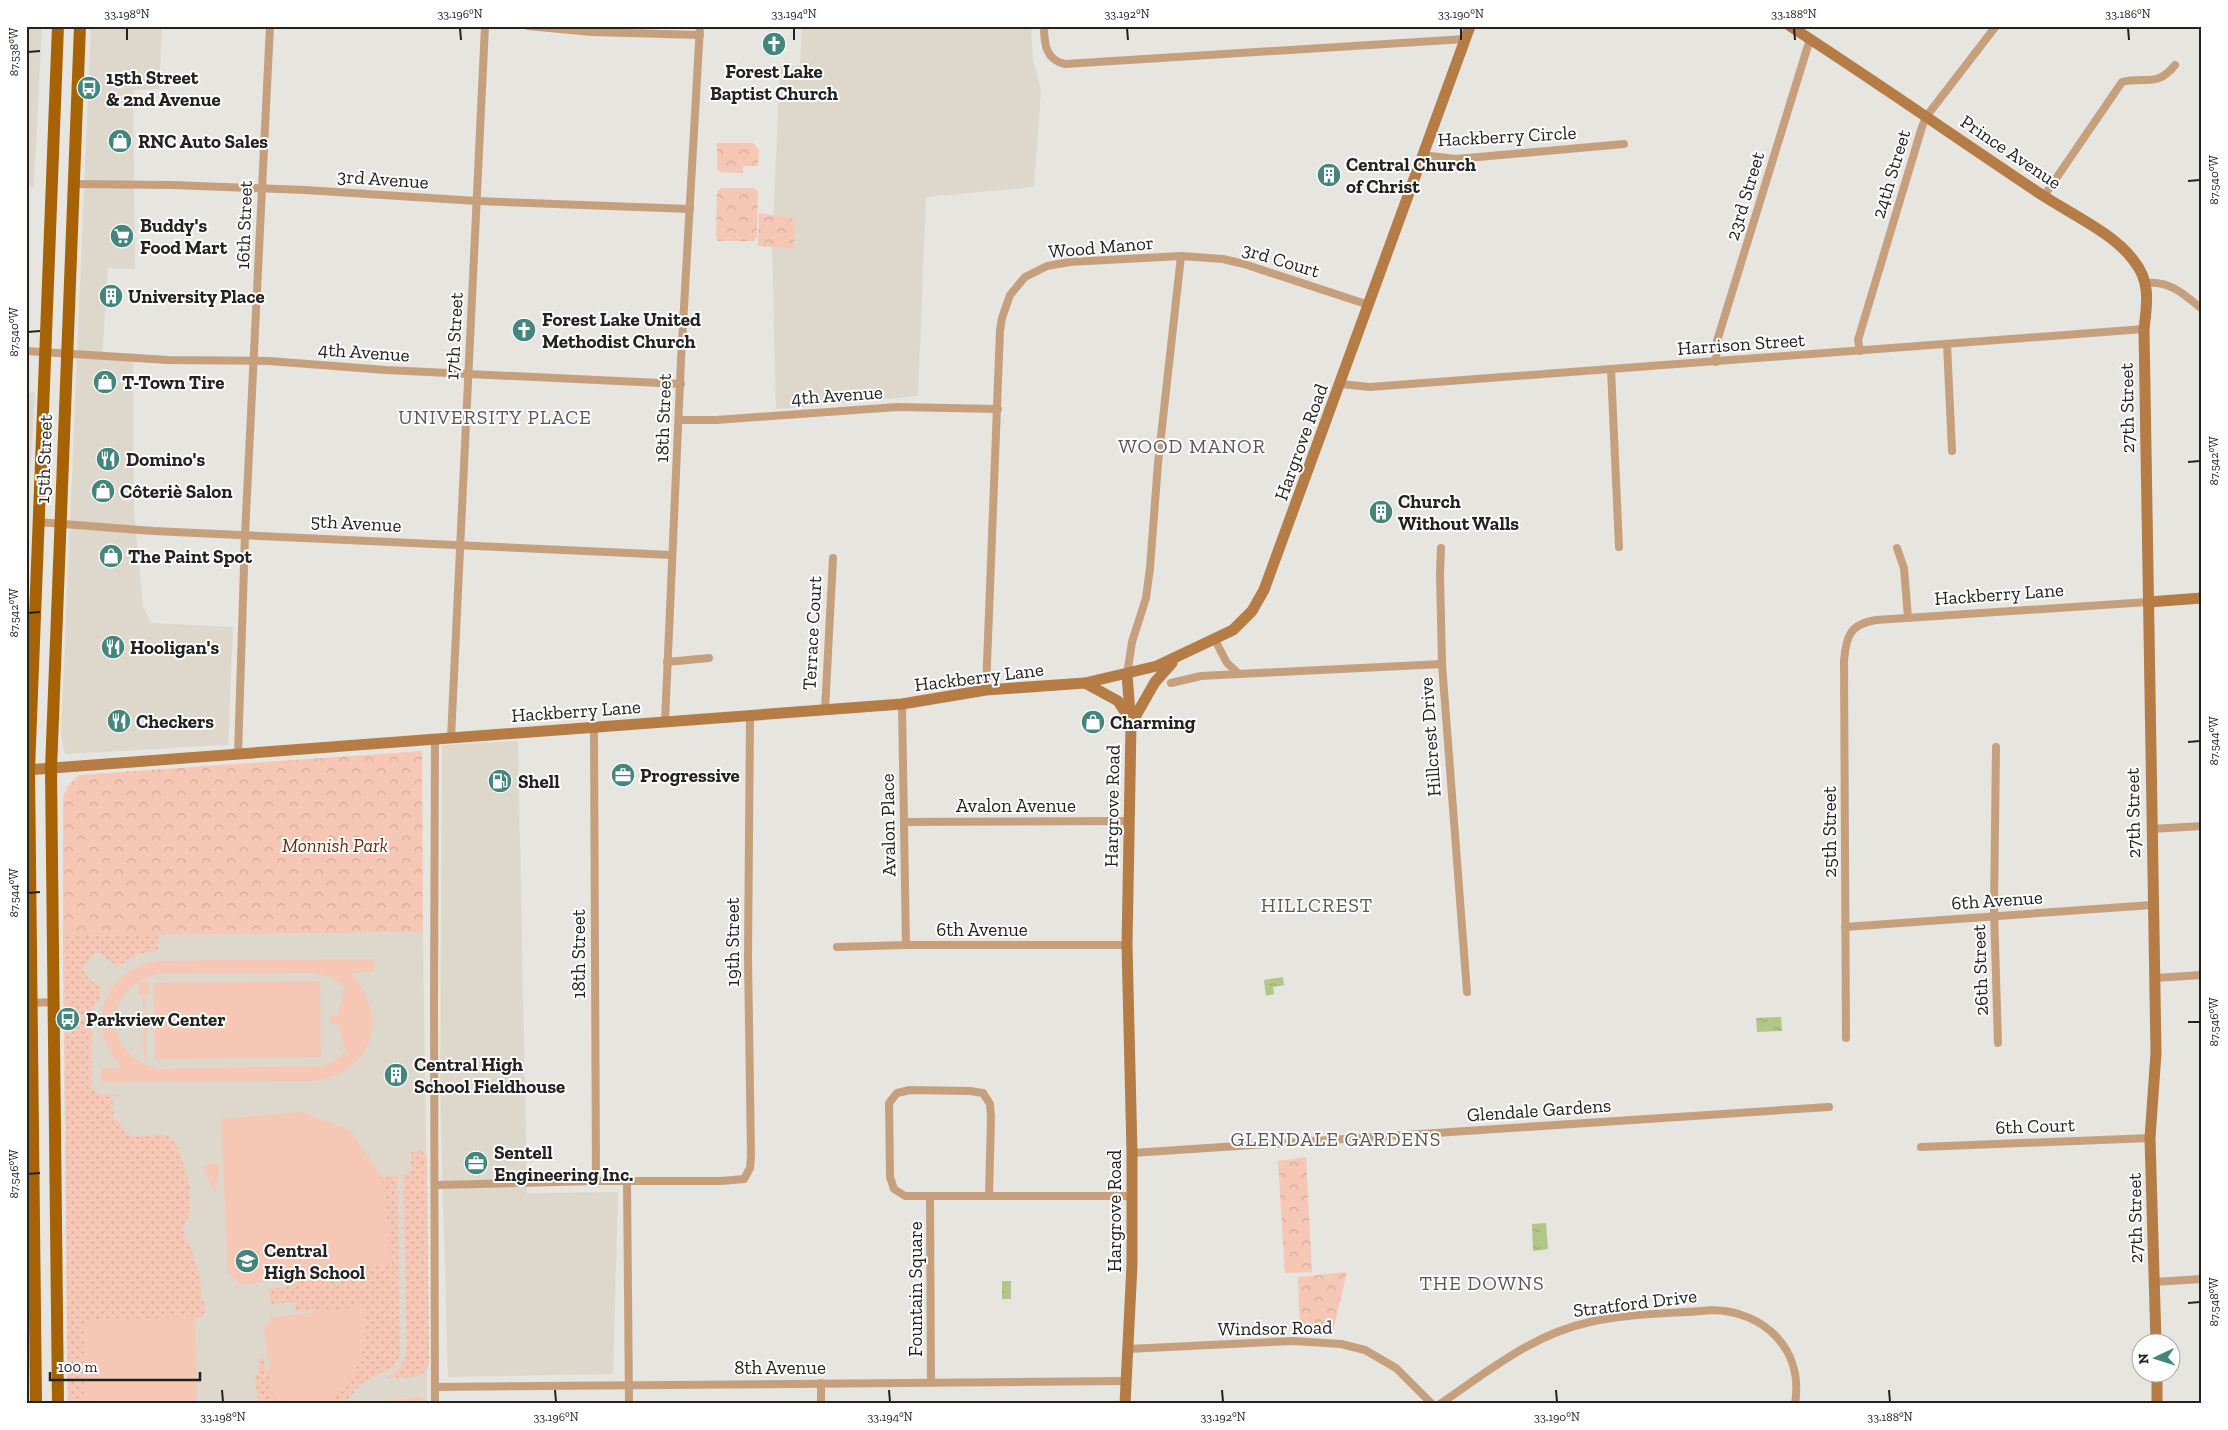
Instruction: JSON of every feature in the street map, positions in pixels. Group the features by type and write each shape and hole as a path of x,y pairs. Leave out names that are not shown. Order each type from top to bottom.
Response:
{"main road":[{"name":"15th Street","path":"36,1404 34,1179 29,1003 28,770 58,26"},
{"name":"15th Street","path":"58,1404 51,769 80,26"},
{"name":"Hargrove Road","path":"1126,1404 1132,1196 1127,945 1130,725 1127,675 1176,658 1233,630 1252,611 1264,590 1341,384 1470,26"},
{"name":"Prince Avenue","path":"1790,26 2044,196 2115,240 2134,260 2146,283"},
{"name":"27th Street","path":"2146,283 2147,302 2144,329 2152,905 2156,1054 2150,1138 2156,1332"},
{"path":"2148,602 2202,598"},
{"path":"1130,725 1156,681 1176,658"},
{"name":"Hackberry Lane","path":"28,770 238,756 902,704 986,690 1085,683 1127,675"},
{"path":"1085,683 1118,701 1127,713 1130,725"},
{"path":"34,1179 55,1179"},
{"path":"2156,1382 2157,1404"}],"street":[{"name":"16th Street","path":"238,756 245,535 270,26"},
{"name":"17th Street","path":"451,738 485,26"},
{"path":"528,26 592,32 700,35"},
{"name":"18th Street","path":"665,722 700,26"},
{"path":"1044,26 1047,51 1051,58 1065,64 1465,39"},
{"name":"24th Street","path":"1860,351 1858,340 1926,117 1996,26"},
{"name":"23rd Street","path":"1716,362 1717,341 1810,39"},
{"path":"2044,196 2122,82 2135,79 2146,81 2158,80 2168,74 2175,65"},
{"name":"Hackberry Circle","path":"1422,155 1456,159 1624,144"},
{"name":"3rd Avenue","path":"75,184 262,189 478,201 690,209"},
{"name":"3rd Court","path":"1181,256 1224,259 1244,264 1369,305"},
{"name":"Wood Manor","path":"986,690 1000,330 1010,295 1025,277 1035,271 1058,264 1181,256 1158,463 1150,568 1146,598 1132,642 1127,675"},
{"path":"2146,283 2168,285 2192,299 2202,308"},
{"name":"Harrison Street","path":"1341,384 1370,387 2144,329"},
{"path":"1947,344 1952,450"},
{"name":"4th Avenue","path":"26,351 66,355 168,360 254,361 681,384"},
{"path":"1611,369 1619,547"},
{"name":"4th Avenue","path":"680,420 716,420 897,407 998,409"},
{"name":"5th Avenue","path":"38,522 153,531 672,555"},
{"path":"1441,548 1442,664"},
{"path":"1897,548 1904,568 1908,618"},
{"name":"Terrace Court","path":"825,710 833,558"},
{"name":"Hackberry Lane","path":"1854,627 1865,622 1908,618 2148,602"},
{"name":"25th Street","path":"1846,1038 1844,661 1848,638 1854,627"},
{"path":"1216,640 1227,663 1239,674"},
{"path":"667,662 709,658"},
{"name":"Hillcrest Drive","path":"1171,683 1201,676 1442,664 1467,992"},
{"name":"Avalon Place","path":"902,704 906,944"},
{"name":"19th Street","path":"627,1181 733,1181 744,1179 750,1168 748,956 750,716"},
{"name":"18th Street","path":"594,728 596,1181"},
{"path":"435,740 435,1404"},
{"name":"26th Street","path":"1996,747 1994,916 1998,1043"},
{"name":"Avalon Avenue","path":"904,822 1129,821"},
{"path":"2151,829 2202,826"},
{"name":"6th Avenue","path":"1845,927 2152,905"},
{"name":"6th Avenue","path":"837,947 906,944 1127,945"},
{"path":"2155,978 2202,975"},
{"path":"29,1003 54,1002"},
{"name":"Fountain Square","path":"989,1196 991,1117 990,1104 983,1093 910,1090 897,1093 890,1103 890,1177 894,1189 905,1196 930,1196 989,1196 1132,1196"},
{"name":"Glendale Gardens","path":"1132,1153 1828,1107"},
{"name":"6th Court","path":"1921,1147 2150,1138"},
{"path":"436,1184 627,1181 629,1404"},
{"name":"Fountain Square","path":"930,1196 931,1382"},
{"path":"2154,1282 2202,1278"},
{"name":"Stratford Drive","path":"1440,1404 1525,1346 1568,1328 1591,1321 1724,1310 1758,1321 1776,1336 1789,1356 1796,1379 1795,1404"},
{"name":"Windsor Road","path":"1128,1349 1293,1341 1341,1344 1365,1350 1396,1368 1432,1404"},
{"name":"8th Avenue","path":"435,1387 1126,1381"},
{"path":"821,1383 821,1404"}],"shaded area":[{"path":"26,26 42,26 34,187 26,186"},
{"path":"91,26 162,26 159,89 133,90 135,269 108,268 102,357 133,359 134,512 143,606 151,623 233,627 228,745 65,754 61,735"},
{"path":"802,26 1031,26 1033,60 1041,91 1034,187 926,197 918,396 776,409 772,251 780,66 800,66"},
{"path":"35,392 26,541 26,393"},
{"path":"518,741 527,1193 618,1192 613,1374 448,1377 440,1089 442,745"},
{"name":"Central High School","path":"423,932 429,1363 427,1371 427,1404 68,1404 63,936"}],"green space":[{"path":"717,143 753,143 759,150 758,166 743,166 743,173 720,172 717,169"},
{"path":"721,188 754,188 758,192 757,237 754,241 718,241 716,237 717,192"},
{"path":"759,213 795,219 794,248 758,246"},
{"name":"Monnish Park","path":"422,751 423,932 63,936 63,797 68,786 79,775"},
{"path":"158,935 158,951 136,955 118,967 97,951 82,968 89,979 100,987 100,999 92,1007 92,1089 102,1094 125,1095 112,1096 114,1120 117,1120 125,1132 134,1137 161,1134 169,1137 176,1144 189,1182 190,1213 183,1227 184,1234 191,1247 200,1278 201,1295 206,1310 202,1317 86,1320 87,1404 68,1404 63,936"},
{"path":"374,959 374,972 351,973 363,990 370,1007 372,1023 370,1039 363,1054 351,1066 335,1075 315,1081 101,1082 101,1068 122,1068 110,1052 104,1035 102,1019 104,1003 111,989 123,976 138,967 157,961","holes":["312,973 330,977 345,987 338,1015 330,1016 330,1024 338,1024 346,1052 331,1063 322,1066 158,1069 139,1062 126,1050 118,1037 115,1021 118,1006 126,992 139,981 158,974"]},
{"path":"320,981 321,1057 155,1059 154,983"},
{"path":"139,982 149,982 150,995 145,995 146,1060 144,1060 143,995 139,995"},
{"path":"301,1112 350,1130 382,1177 392,1263 242,1285 228,1273 221,1119"},
{"path":"420,1150 427,1159 429,1363 423,1373 418,1375 406,1378 387,1378 394,1373 405,1359 407,1350 403,1174 411,1174 411,1153"},
{"path":"1306,1157 1312,1272 1285,1273 1278,1161"},
{"path":"220,1165 215,1192 213,1192 203,1166"},
{"path":"397,1176 400,1357 393,1367 363,1382 343,1404 326,1404 343,1389 314,1309 296,1311 295,1302 270,1304 268,1289 293,1286 293,1281 289,1278 392,1263 382,1177"},
{"path":"1347,1272 1332,1335 1300,1332 1298,1277"},
{"path":"363,1306 364,1335 359,1361 347,1383 338,1394 326,1404 274,1404 264,1328 271,1318"},
{"path":"195,1317 197,1404 87,1404 86,1320"},
{"path":"258,1358 264,1358 265,1370 270,1370 274,1404 259,1404 255,1381 259,1367"},
{"path":"423,1398 426,1404 385,1404 391,1400"}],"water":[{"path":"1283,977 1284,985 1273,987 1274,994 1266,996 1264,980"},
{"path":"1781,1017 1782,1031 1757,1032 1756,1018"},
{"path":"1546,1223 1548,1249 1533,1251 1532,1224"},
{"path":"1002,1281 1011,1281 1011,1299 1002,1299"}],"place":[{"name":"Forest Lake Baptist Church","path":"774,44"},
{"name":"15th Street & 2nd Avenue","path":"89,88"},
{"name":"RNC Auto Sales","path":"120,141"},
{"name":"Central Church of Christ","path":"1329,175"},
{"name":"Buddy's Food Mart","path":"122,236"},
{"name":"University Place","path":"111,296"},
{"name":"Forest Lake United Methodist Church","path":"524,330"},
{"name":"T-Town Tire","path":"105,382"},
{"name":"Domino's","path":"108,459"},
{"name":"Côteriè Salon","path":"103,491"},
{"name":"Church Without Walls","path":"1381,512"},
{"name":"The Paint Spot","path":"111,556"},
{"name":"Hooligan's","path":"113,647"},
{"name":"Checkers","path":"119,721"},
{"name":"Charming","path":"1093,722"},
{"name":"Progressive","path":"623,775"},
{"name":"Shell","path":"500,781"},
{"name":"Parkview Center","path":"68,1019"},
{"name":"Central High School Fieldhouse","path":"396,1075"},
{"name":"Sentell Engineering Inc.","path":"476,1163"},
{"name":"Central High School","path":"247,1261"}],"district":[{"name":"UNIVERSITY PLACE","path":"495,417"},
{"name":"WOOD MANOR","path":"1192,446"},
{"name":"HILLCREST","path":"1317,905"},
{"name":"GLENDALE GARDENS","path":"1336,1139"},
{"name":"THE DOWNS","path":"1482,1283"}]}
